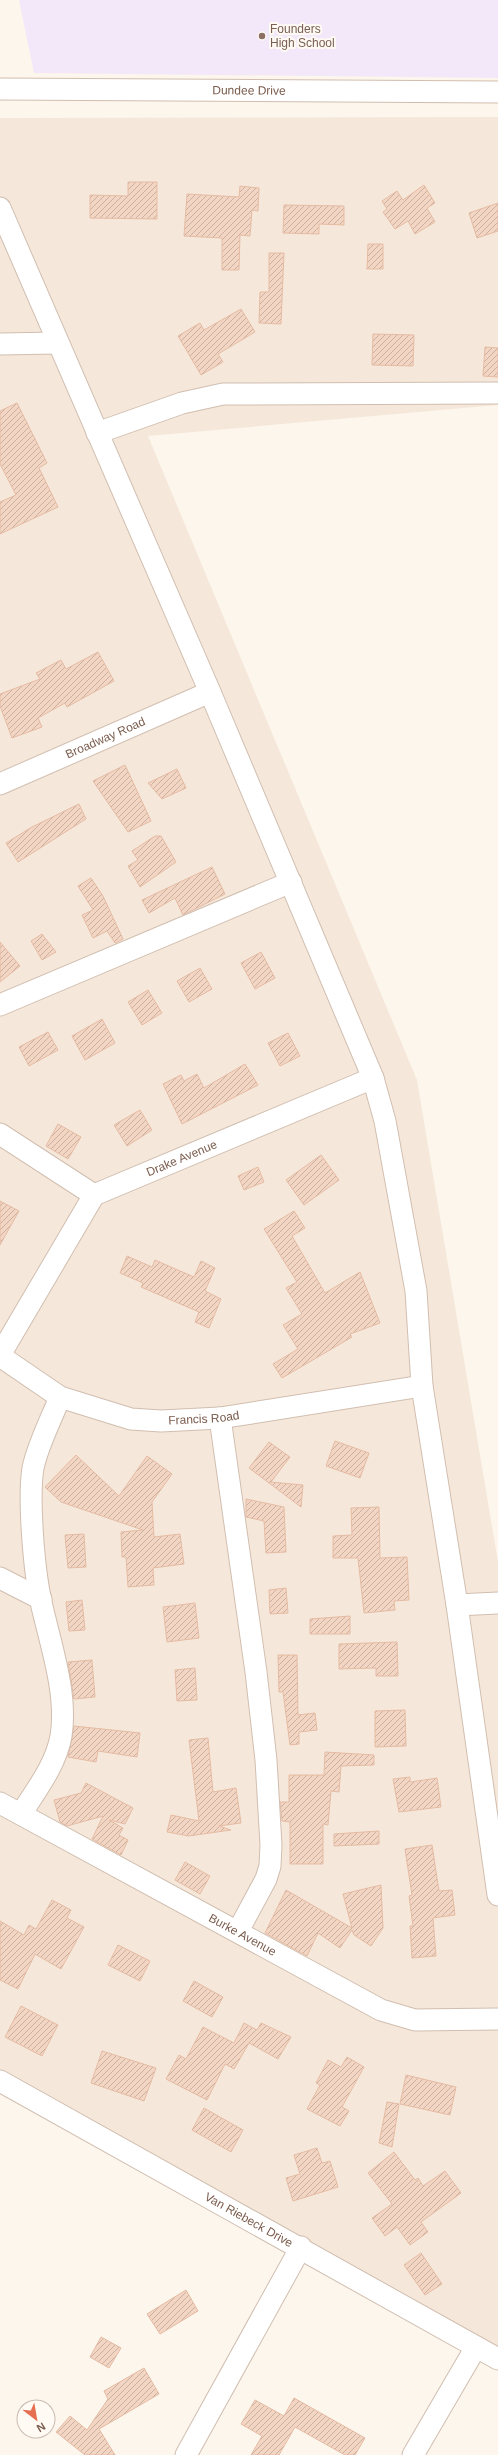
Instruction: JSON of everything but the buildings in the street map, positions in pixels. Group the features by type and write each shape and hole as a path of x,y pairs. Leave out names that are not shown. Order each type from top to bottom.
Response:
{"street":[{"name":"Dundee Drive","path":"0,89 498,92"},
{"path":"0,208 291,882 372,1078 385,1121 416,1291 422,1386 456,1605 498,1895"},
{"path":"0,344 57,343"},
{"path":"97,433 182,403 223,394 498,393"},
{"name":"Broadway Road","path":"0,784 210,692"},
{"path":"0,1005 291,882"},
{"name":"Drake Avenue","path":"94,1195 372,1078"},
{"path":"0,1134 94,1195 0,1356"},
{"name":"Francis Road","path":"0,1356 60,1397 131,1419 161,1421 220,1418 422,1386"},
{"path":"21,1814 54,1760 63,1722 57,1670 41,1599 34,1537 32,1479 36,1458 60,1397"},
{"path":"220,1418 256,1672 266,1760 271,1845 270,1866 266,1879 238,1932"},
{"path":"0,1578 41,1599"},
{"path":"456,1605 498,1603"},
{"name":"Burke Avenue","path":"0,1802 381,2010 415,2020 498,2019"},
{"name":"Van Riebeck Drive","path":"0,2081 301,2247 498,2359"},
{"path":"186,2455 301,2247"},
{"path":"413,2455 476,2347"}],"shaded area":[{"name":"Founders High School","path":"19,0 498,0 498,78 34,73"},
{"path":"498,117 498,405 148,436 417,1080 498,1562 498,2357 0,2083 0,118"}],"place":[{"name":"Founders High School","path":"262,36"}]}
